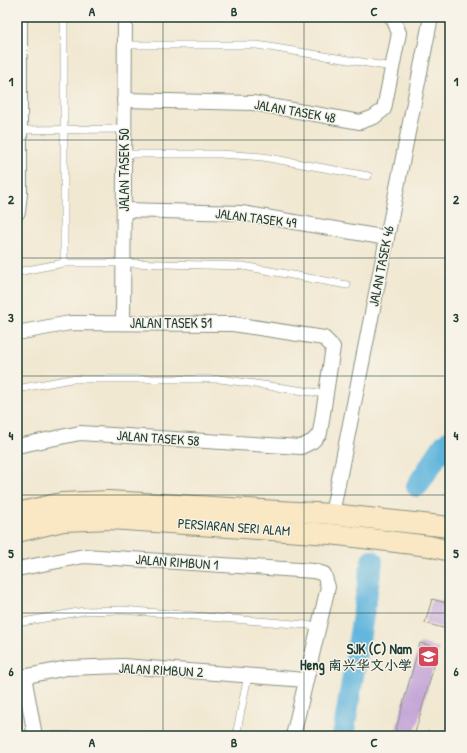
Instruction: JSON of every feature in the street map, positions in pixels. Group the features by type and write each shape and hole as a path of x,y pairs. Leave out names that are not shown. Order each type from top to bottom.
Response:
{"main road":[{"name":"PERSIARAN SERI ALAM","path":"17,513 61,503 109,501 332,514 450,527"},
{"path":"281,530 320,525 332,514 349,529 377,540"},
{"name":"PERSIARAN SERI ALAM","path":"17,532 63,522 110,519 330,534 429,546 450,551"}],"street":[{"path":"17,213 20,193 20,17"},
{"name":"JALAN TASEK 50","path":"123,323 125,17"},
{"name":"JALAN TASEK 48","path":"124,100 253,102 360,122 374,118 384,109 399,33 393,18 391,17"},
{"name":"JALAN TASEK 46","path":"332,514 431,17"},
{"name":"JALAN TASEK 49","path":"124,210 242,213 387,238"},
{"name":"JALAN TASEK 51","path":"17,333 70,323 233,324 324,338 333,347 326,394"},
{"name":"JALAN TASEK 58","path":"17,446 80,433 301,447 320,433 326,394"},
{"name":"JALAN RIMBUN 1","path":"17,569 84,556 314,571 324,574 328,587 319,626"},
{"path":"293,736 319,626"},
{"name":"JALAN RIMBUN 2","path":"20,677 67,668 123,666 306,680"},
{"path":"20,677 34,736"}],"lane":[{"path":"64,17 64,263"},
{"path":"125,45 257,46 392,67"},
{"path":"20,130 124,129"},
{"path":"124,154 220,154 263,157 368,176"},
{"path":"17,272 64,263 243,266 347,285"},
{"path":"17,389 71,379 220,380 326,394"},
{"path":"17,623 84,611 122,610 319,626"},
{"path":"236,736 248,675"},
{"path":"34,736 151,736"}],"building":[{"path":"432,599 450,604 450,630 425,623"},
{"path":"420,643 439,648 414,736 394,736"},
{"path":"427,731 445,736 425,736"}],"waterway":[{"path":"417,486 444,445 450,441"},
{"path":"343,736 372,561"}],"place":[{"name":"SJK (C) Nam Heng 南兴华文小学","path":"428,657"}]}
